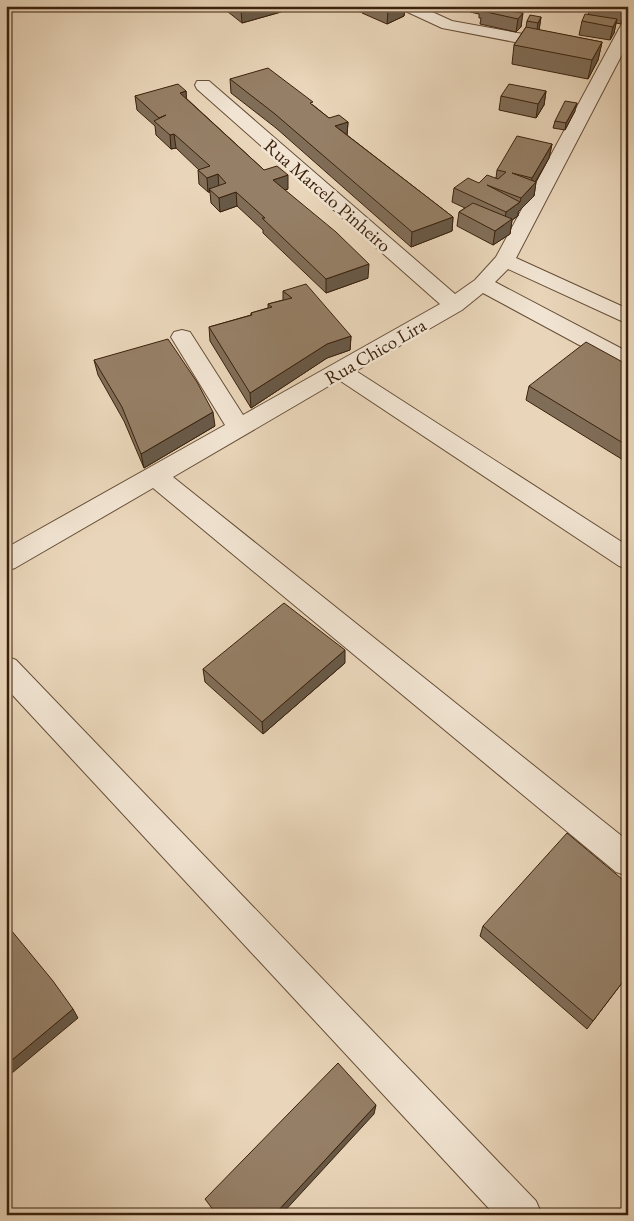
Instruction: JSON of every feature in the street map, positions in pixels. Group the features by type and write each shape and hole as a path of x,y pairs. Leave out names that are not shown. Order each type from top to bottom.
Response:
{"street":[{"path":"406,6 448,25 573,48"},
{"path":"448,25 458,9"},
{"name":"Rua Chico Lira","path":"6,561 341,371 454,305 482,284 505,260 606,55 628,27"},
{"name":"Rua Marcelo Pinheiro","path":"203,85 454,305"},
{"path":"505,260 628,317"},
{"path":"482,284 628,362"},
{"path":"182,337 239,428"},
{"path":"341,371 628,559"},
{"path":"155,476 628,861"},
{"path":"6,668 522,1215"}],"building":[{"path":"236,6 254,6 241,10"},
{"path":"377,6 398,6 388,11"},
{"path":"486,6 518,6 513,12 523,13 518,19 482,11"},
{"path":"598,6 627,6 624,11"},
{"path":"585,14 617,19 613,27 582,21"},
{"path":"530,15 541,17 538,23 527,21"},
{"path":"526,27 602,42 592,60 514,45"},
{"path":"268,68 313,102 310,103 329,118 339,115 348,122 335,126 453,217 412,232 275,114 230,79"},
{"path":"178,84 186,91 180,93 264,170 277,166 288,175 273,180 336,232 369,264 326,279 236,192 219,198 209,189 226,183 218,174 207,178 198,170 210,166 174,134 170,135 154,121 166,115 159,118 135,96"},
{"path":"509,84 546,91 538,104 501,96"},
{"path":"565,101 577,103 566,123 555,121"},
{"path":"517,136 552,144 532,178 512,173 536,182 521,198 487,185 520,202 506,212 454,188 468,178 479,183 487,175 498,179 506,172 497,170"},
{"path":"473,203 512,219 495,231 459,212"},
{"path":"306,284 351,336 327,344 250,393 209,327 252,315 251,313 272,307 268,304 292,298 283,291"},
{"path":"168,339 197,382 213,412 141,454 122,407 94,360"},
{"path":"586,342 628,365 628,446 529,386"},
{"path":"284,603 345,650 262,722 203,669"},
{"path":"567,833 628,884 628,975 593,1021 483,926"},
{"path":"6,924 53,981 73,1009 6,1065"},
{"path":"338,1063 376,1105 274,1215 217,1215 205,1199"}]}
